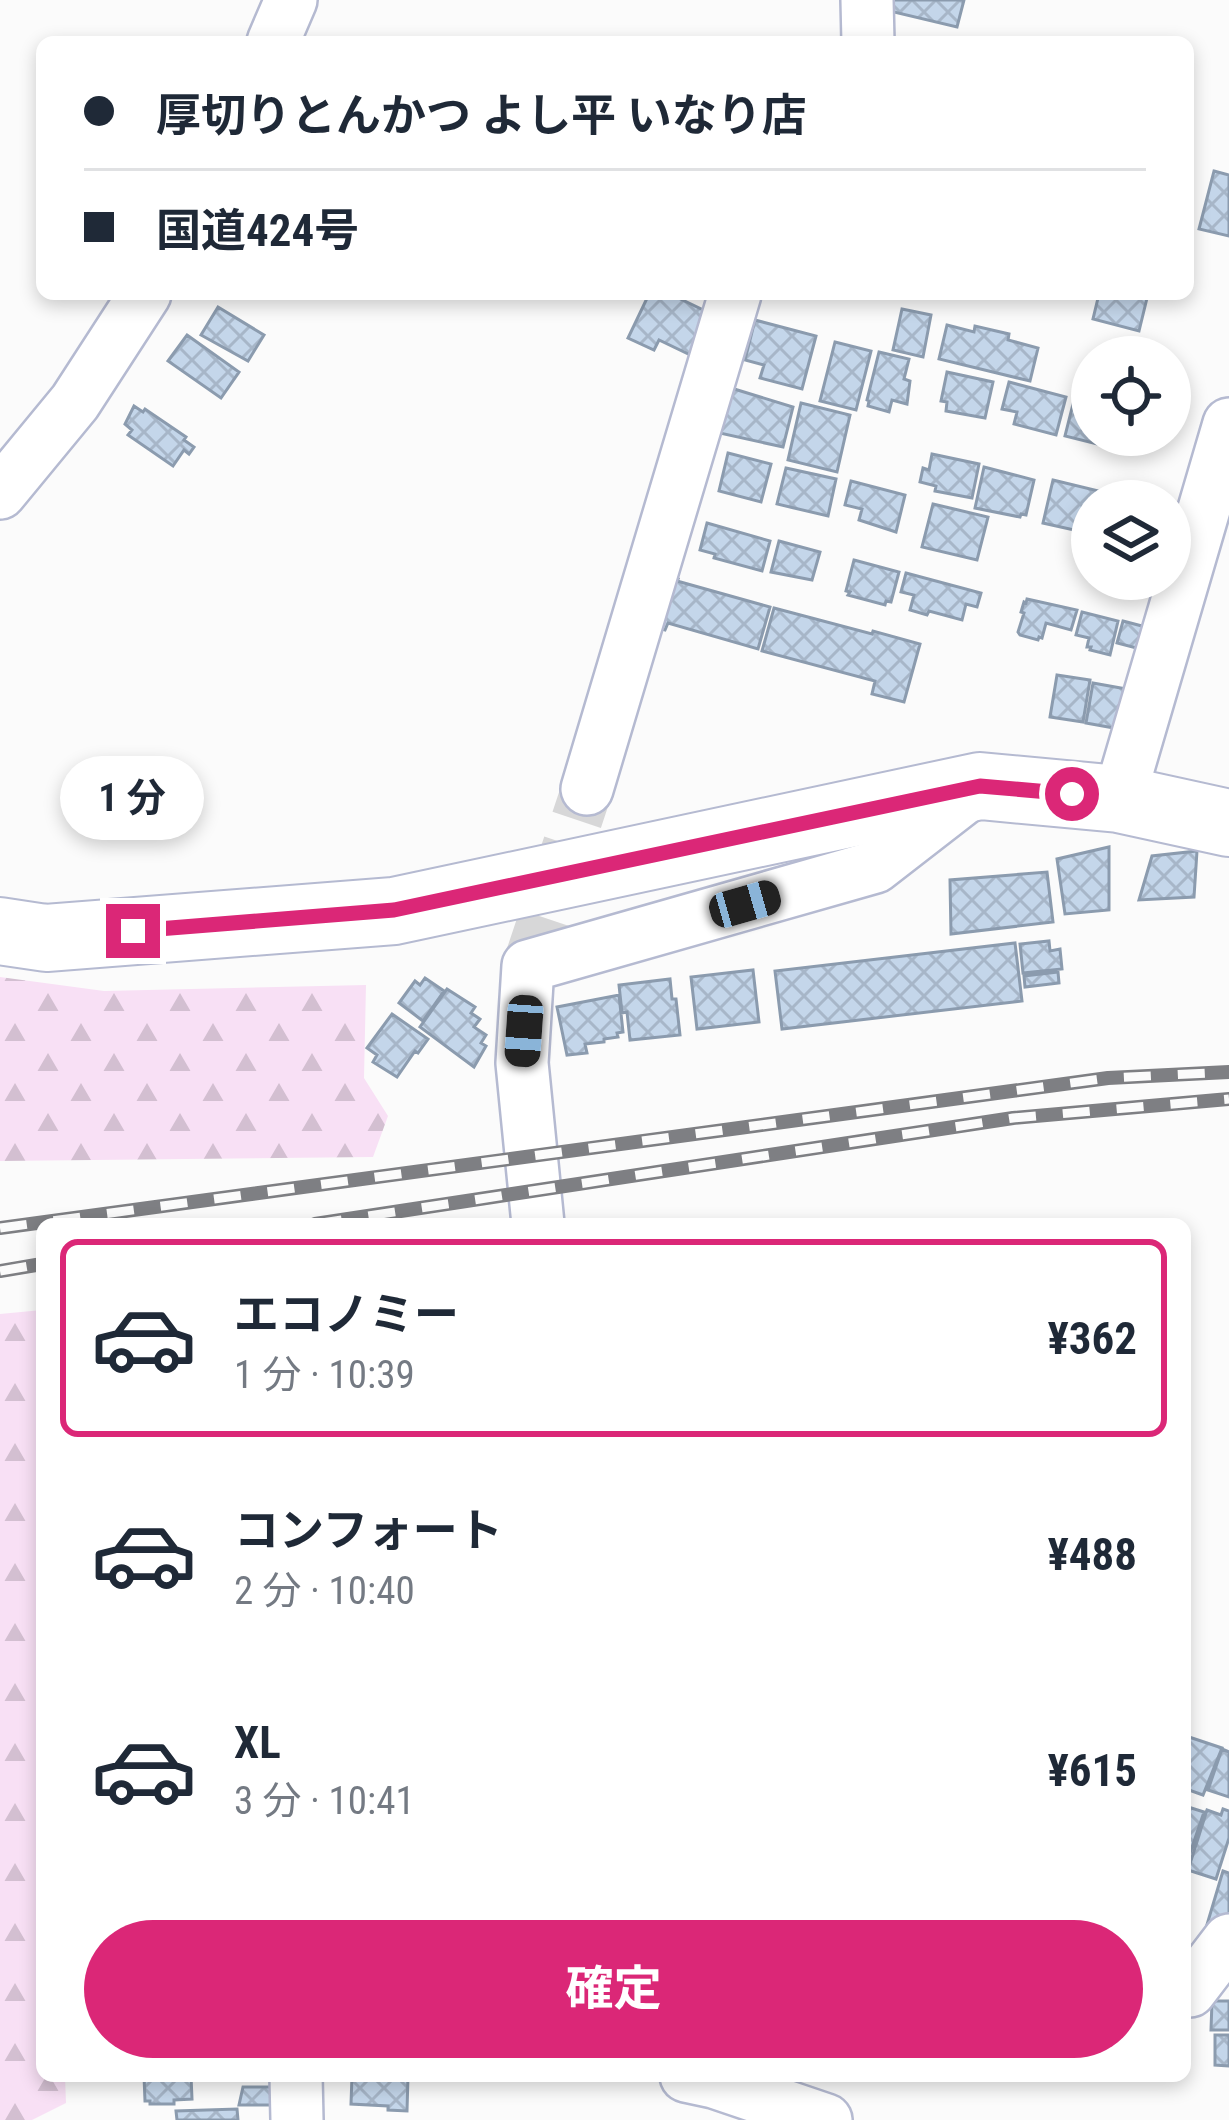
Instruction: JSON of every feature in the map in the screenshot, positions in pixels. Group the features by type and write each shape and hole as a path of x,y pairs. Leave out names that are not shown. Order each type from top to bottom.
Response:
{"highway":[{"path":"0,931 46,938 394,910 980,786 1119,799 1229,823"}],"street":[{"path":"276,36 291,0"},
{"path":"867,0 868,36"},
{"path":"0,493 75,402 141,300"},
{"path":"587,789 733,300"},
{"path":"1119,799 1229,424"},
{"path":"537,1218 522,1063 528,966 874,867 980,786"},
{"path":"1191,1990 1229,1940"},
{"path":"296,2082 297,2120"},
{"path":"714,2082 826,2120"}],"green space":[{"path":"0,977 104,991 366,985 364,1078 388,1116 373,1157 0,1161"},
{"path":"36,1311 36,2082 65,2082 66,2103 32,2120 0,2120 0,1314"}],"building":[{"path":"883,0 964,0 957,27 881,9"},
{"path":"1214,171 1229,175 1229,236 1199,229"},
{"path":"646,300 682,300 726,321 705,362 659,340 654,350 628,338"},
{"path":"1098,300 1147,300 1139,331 1093,319"},
{"path":"218,307 264,335 248,361 201,335"},
{"path":"902,309 931,315 923,357 893,350"},
{"path":"755,320 816,336 802,389 760,378 764,365 745,360"},
{"path":"947,325 1009,334 1008,340 1038,348 1030,381 939,359"},
{"path":"187,335 239,372 221,398 168,361"},
{"path":"835,342 871,351 856,410 820,401"},
{"path":"879,352 909,359 904,379 910,381 907,404 892,400 889,412 868,406 867,400"},
{"path":"947,372 993,382 985,418 946,411 947,402 941,401"},
{"path":"1009,382 1066,397 1056,435 1014,424 1017,412 1002,409"},
{"path":"731,388 793,407 783,447 715,432"},
{"path":"801,403 850,415 837,472 788,460"},
{"path":"134,406 186,437 194,447 189,454 184,450 173,466 128,435 132,430 125,424"},
{"path":"728,453 771,464 761,502 719,491"},
{"path":"932,454 979,464 972,498 935,491 936,486 920,482"},
{"path":"984,467 1034,480 1026,515 975,508"},
{"path":"786,468 836,479 828,516 777,504"},
{"path":"1053,480 1071,484 1071,529 1043,523"},
{"path":"851,481 905,495 896,532 859,520 862,509 845,505"},
{"path":"933,504 988,517 977,560 922,547"},
{"path":"707,523 770,541 762,571 700,550"},
{"path":"779,541 820,552 812,580 771,572"},
{"path":"854,560 899,572 891,602 885,605 848,595"},
{"path":"906,573 981,593 977,607 966,604 962,620 910,610 914,595 901,592"},
{"path":"668,576 770,607 758,649 668,623 665,630 654,627"},
{"path":"1027,599 1077,610 1071,630 1046,623 1038,640 1020,635"},
{"path":"774,608 920,644 904,702 872,694 875,681 762,651"},
{"path":"1082,612 1118,621 1110,655 1090,650 1089,638 1076,635"},
{"path":"1123,621 1157,630 1156,653 1117,643"},
{"path":"1057,675 1090,680 1083,722 1050,717"},
{"path":"1093,683 1143,692 1136,732 1086,723"},
{"path":"1109,847 1109,910 1065,914 1057,859"},
{"path":"1197,851 1194,897 1139,900 1152,856"},
{"path":"1047,872 1053,922 951,934 950,880"},
{"path":"1049,941 1050,951 1060,949 1062,969 1023,973 1020,944"},
{"path":"1015,943 1022,1001 782,1029 775,971"},
{"path":"753,970 759,1022 697,1029 691,977"},
{"path":"1058,972 1059,983 1025,987 1024,976"},
{"path":"425,978 444,991 423,1021 399,1003 415,981 420,985"},
{"path":"670,979 680,1035 630,1040 619,985"},
{"path":"447,989 475,1007 471,1013 480,1019 474,1027 486,1035 481,1043 486,1046 474,1067 420,1027"},
{"path":"619,995 623,1032 604,1042 585,1044 587,1053 567,1055 557,1007"},
{"path":"392,1014 428,1039 397,1077 373,1062 377,1055 367,1048"},
{"path":"1191,1738 1222,1748 1203,1795 1191,1791"},
{"path":"1222,1749 1229,1752 1229,1797 1208,1790"},
{"path":"1191,1808 1204,1812 1191,1850"},
{"path":"1223,1809 1229,1811 1229,1838 1216,1879 1191,1871 1191,1861 1207,1810 1221,1815"},
{"path":"1223,1871 1229,1873 1229,1923 1203,1938"},
{"path":"1212,2001 1229,2001 1229,2030 1211,2030"},
{"path":"1215,2035 1229,2035 1229,2066 1215,2065"},
{"path":"144,2082 191,2082 192,2099 174,2100 174,2104 145,2101"},
{"path":"352,2082 408,2082 407,2111 351,2104"},
{"path":"243,2087 274,2087 274,2105 239,2105"},
{"path":"237,2109 238,2120 177,2120 176,2111"}],"tunnel":[{"path":"528,966 587,789"}],"railway":[{"path":"74,1218 1108,1078 1229,1072"},
{"path":"355,1218 1013,1118 1229,1099"},
{"path":"0,1228 36,1223"},
{"path":"0,1271 36,1265"}],"route":[{"path":"133,931 394,910 980,786 1072,794"}]}
